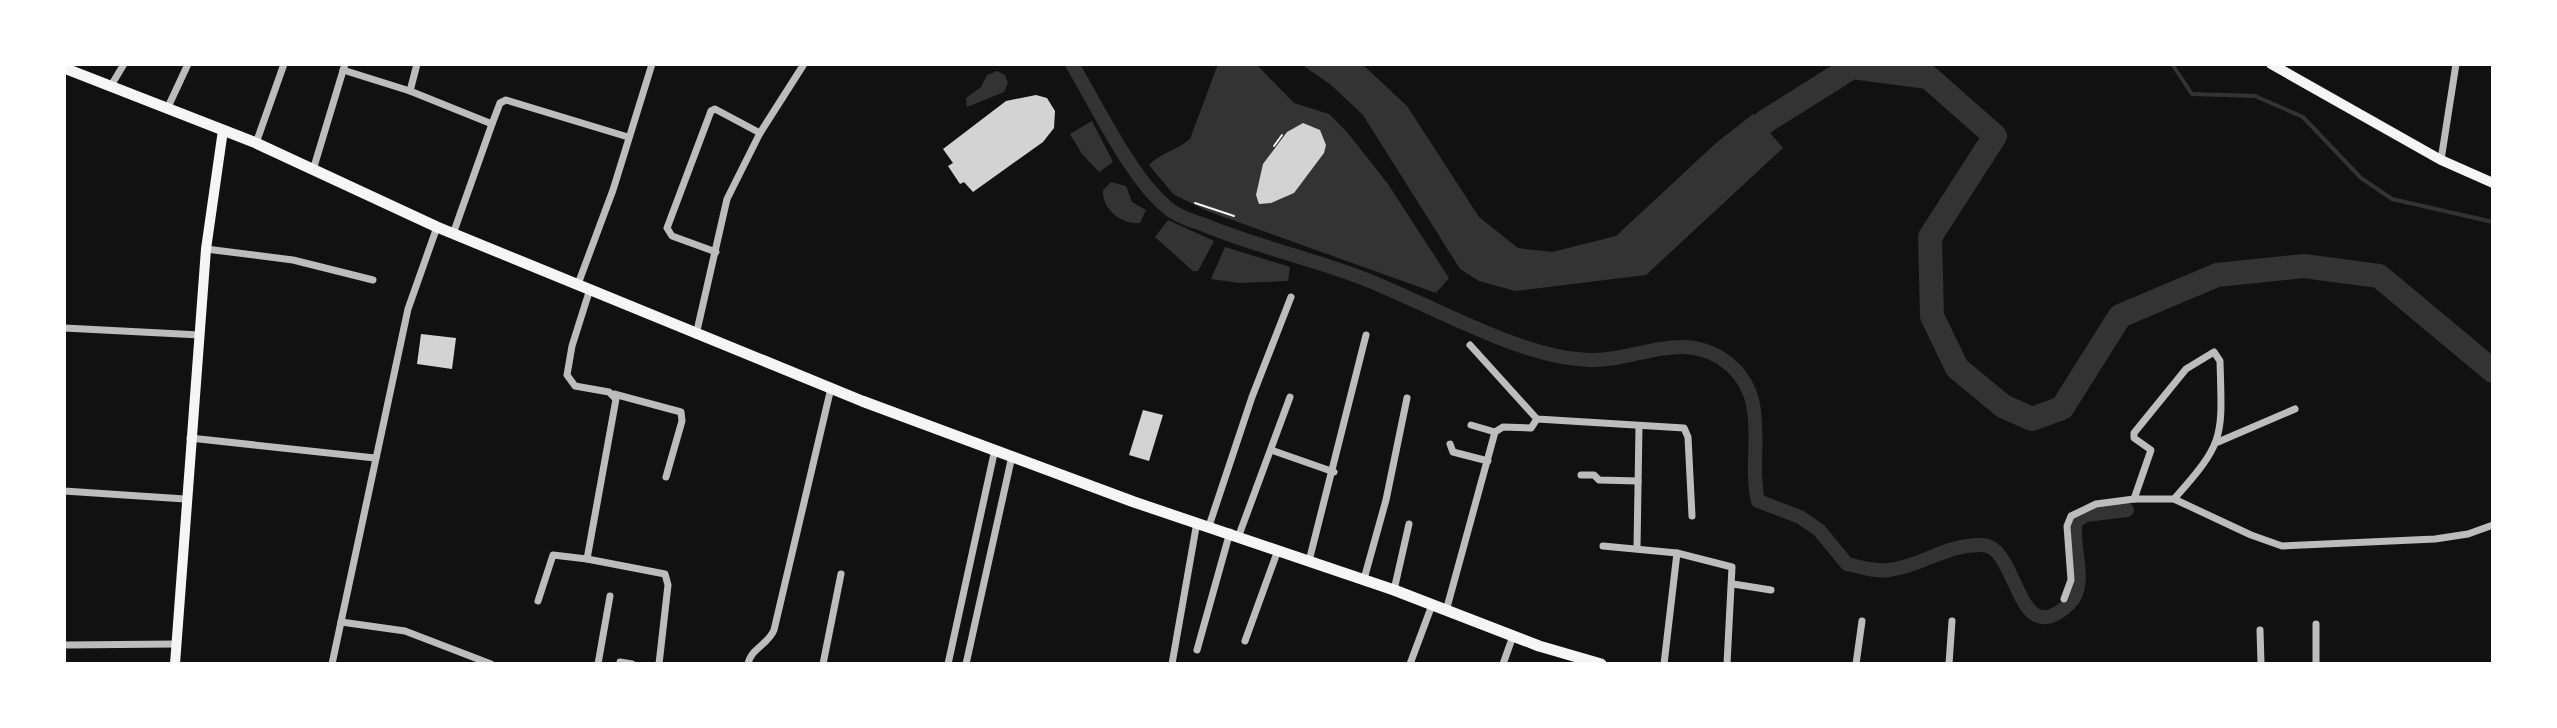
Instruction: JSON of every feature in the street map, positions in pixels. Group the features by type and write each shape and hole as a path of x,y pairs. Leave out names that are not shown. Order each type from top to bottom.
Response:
{"main road":[{"path":"2271,64 2441,160 2493,183"},
{"path":"64,68 112,84 256,143 453,234 831,388 1012,456 1364,579 1513,636 1601,664"},
{"path":"175,664 206,249 223,130"}],"street":[{"path":"112,84 124,64"},
{"path":"168,107 188,64"},
{"path":"256,143 284,64"},
{"path":"410,91 417,64"},
{"path":"578,284 613,190 652,64"},
{"path":"696,335 727,199 760,133 804,64"},
{"path":"2441,160 2456,64"},
{"path":"313,170 344,67 492,124"},
{"path":"453,234 500,103 506,100 628,137"},
{"path":"716,252 672,236 667,228 711,111 715,109 760,133"},
{"path":"332,664 412,295 437,227"},
{"path":"206,249 293,260 373,280"},
{"path":"590,289 572,346 567,375 575,386 681,412 682,421 666,477"},
{"path":"1209,526 1252,397 1291,297"},
{"path":"64,328 200,335"},
{"path":"1309,561 1334,472 1366,335"},
{"path":"1470,345 1537,419 1687,430 1692,516"},
{"path":"2134,499 2151,450 2134,438 2134,433 2186,369 2209,352 2218,354 2221,421 2218,442 2210,457 2174,499"},
{"path":"748,664 753,652 767,642 774,630 831,388"},
{"path":"587,559 616,406 614,394"},
{"path":"1197,650 1234,534 1271,450 1290,397"},
{"path":"1364,579 1386,500 1407,398"},
{"path":"2218,442 2295,409"},
{"path":"1446,611 1495,432 1500,427 1531,428 1537,419"},
{"path":"1471,425 1495,432"},
{"path":"1637,547 1639,426"},
{"path":"190,438 375,458"},
{"path":"1450,444 1451,451 1488,461"},
{"path":"948,664 995,449"},
{"path":"1271,450 1334,472"},
{"path":"966,664 1012,456"},
{"path":"1581,475 1594,475 1599,480 1638,481"},
{"path":"64,491 185,499"},
{"path":"2064,599 2071,580 2066,537 2071,516 2096,504 2134,499 2174,499 2282,546 2435,539 2468,534 2493,525"},
{"path":"1172,664 1197,522"},
{"path":"1394,590 1409,524"},
{"path":"1603,546 1677,553 1732,567 1727,664"},
{"path":"1245,641 1278,550"},
{"path":"1664,664 1677,553"},
{"path":"538,601 553,555 665,574 668,585 659,664"},
{"path":"823,664 841,574"},
{"path":"1733,584 1771,590"},
{"path":"598,664 610,596"},
{"path":"1410,664 1432,605"},
{"path":"958,618 975,623"},
{"path":"1856,664 1862,621"},
{"path":"1949,664 1952,621"},
{"path":"341,622 405,631 491,664"},
{"path":"2316,624 2316,664"},
{"path":"2260,630 2261,664"},
{"path":"1503,664 1513,636"},
{"path":"64,645 176,644"},
{"path":"620,662 632,664"}],"path":[{"path":"1274,146 1282,135"},
{"path":"1195,203 1234,216"}],"shaded area":[{"path":"1218,64 1256,64 1294,103 1329,114 1347,132 1388,184 1449,278 1436,293 1207,211 1173,194 1149,165 1190,139"},
{"path":"1301,64 1362,64 1407,106 1479,217 1518,248 1552,252 1616,236 1716,143 1753,114 1783,148 1646,275 1515,291 1479,281 1460,269 1363,115 1331,85"},
{"path":"997,71 1005,75 1008,83 1004,92 967,107 966,98 981,87 987,75"},
{"path":"1092,121 1113,162 1099,172 1082,154 1070,134"},
{"path":"1111,182 1126,186 1132,202 1146,210 1140,223 1126,221 1109,209 1103,190"},
{"path":"1168,220 1214,241 1198,271 1193,271 1155,237"},
{"path":"1225,247 1290,267 1288,281 1239,283 1211,279"}],"building":[{"path":"1036,95 1047,98 1055,111 1054,128 1043,142 973,192 964,182 960,184 948,166 953,163 943,149 1006,101"},
{"path":"1303,123 1320,130 1326,145 1324,153 1294,193 1271,203 1259,204 1256,195 1263,164 1287,132"},
{"path":"421,334 456,338 452,369 417,364"},
{"path":"1143,410 1163,415 1149,461 1129,455"}],"waterway":[{"path":"1072,64 1142,180 1155,196 1180,216 1362,278 1474,328 1533,350 1589,360 1677,347 1712,353 1729,364 1742,378 1750,394 1756,429 1755,484 1758,501 1800,517 1819,530 1847,564 1889,570 1957,548 1983,545 1995,550 2004,562 2028,608 2038,616 2052,616 2069,604 2078,586 2076,521 2086,515 2127,510"},
{"path":"2172,64 2192,94 2255,96 2303,117 2361,178 2392,199 2493,222"},
{"path":"1738,146 1766,121 1852,67 1928,77 1995,136 1930,237 1932,316 1957,368 2003,406 2032,419 2062,408 2120,316 2217,275 2304,266 2379,276 2493,371"}]}
